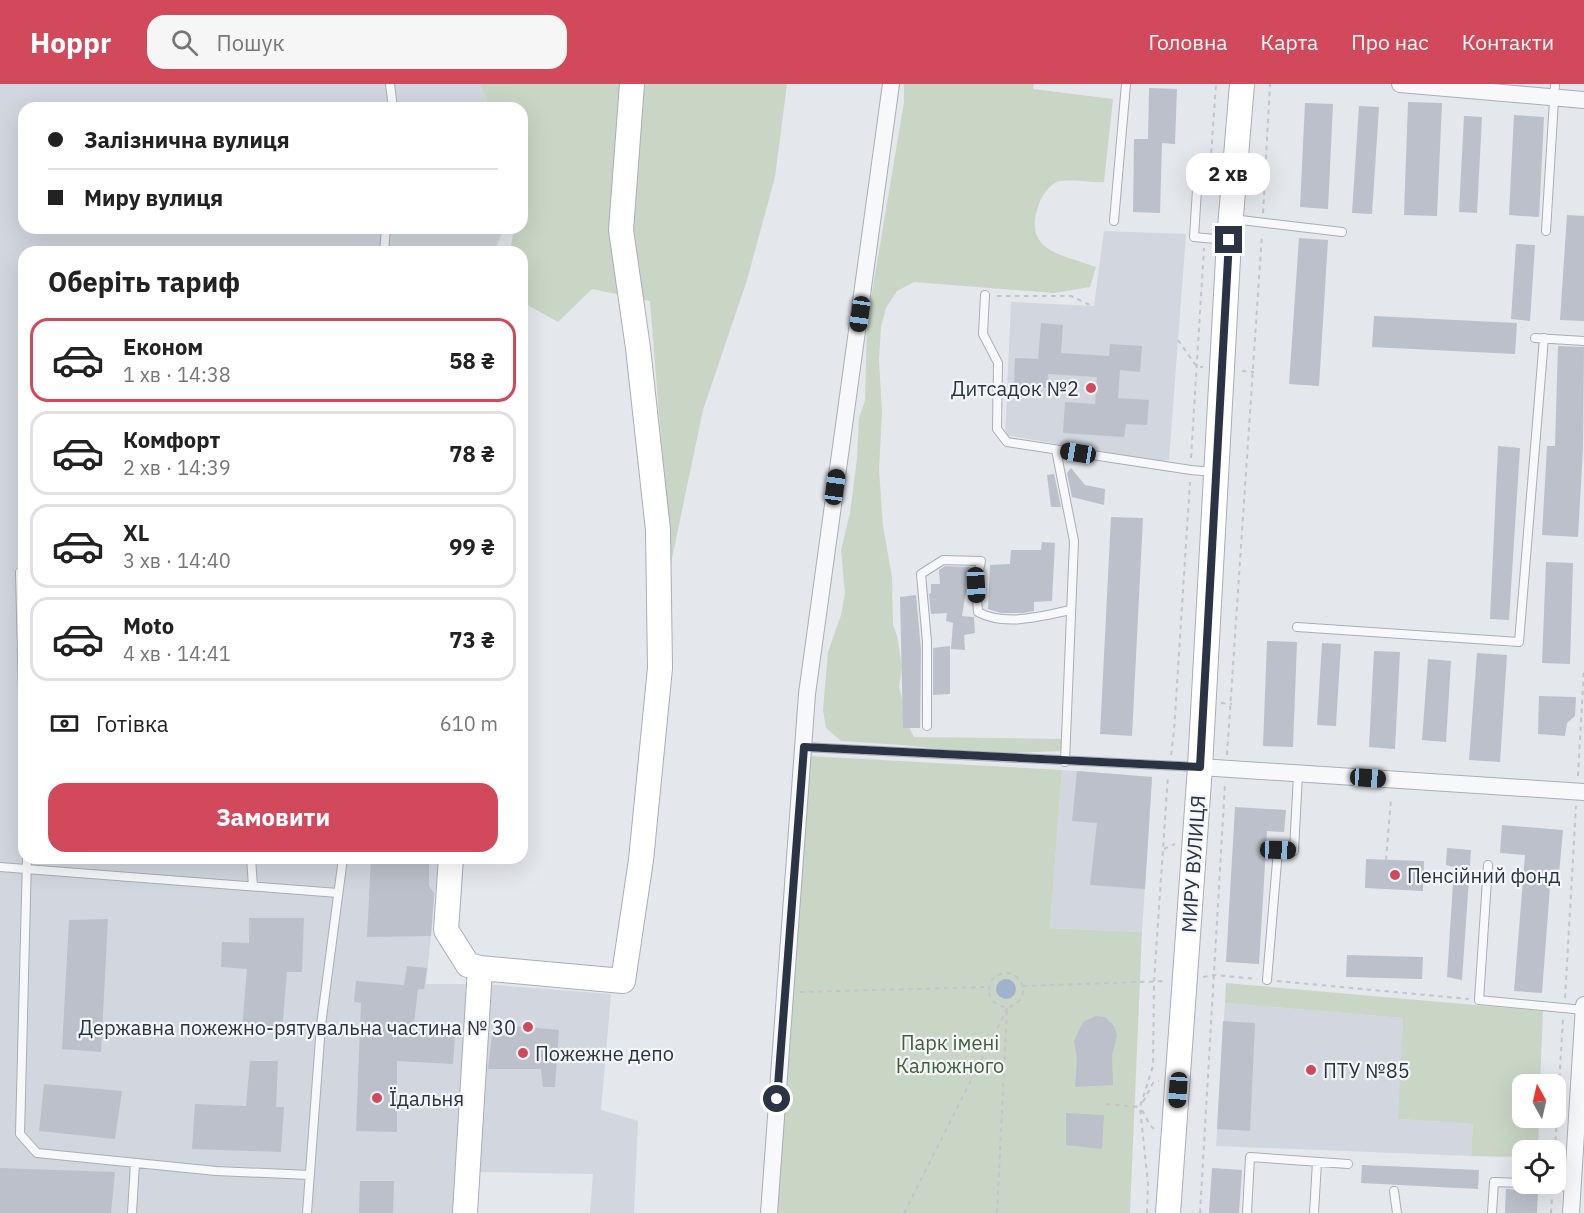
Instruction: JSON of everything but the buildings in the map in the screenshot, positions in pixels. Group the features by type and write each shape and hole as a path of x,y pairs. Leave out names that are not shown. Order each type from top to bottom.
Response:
{"street":[{"path":"451,864 447,930 468,965 623,981 641,860 660,668 658,530 638,348 621,230 632,84"},
{"path":"769,1213 807,694 891,84"},
{"name":"МИРУ ВУЛИЦЯ","path":"1168,1213 1200,767 1230,230 1242,84"},
{"path":"1400,84 1554,92 1584,100"},
{"path":"1200,767 1580,792"},
{"path":"465,1213 480,968"},
{"path":"1571,1213 1579,1188 1584,1005"}],"lane":[{"path":"390,84 392,102"},
{"path":"1114,221 1126,84"},
{"path":"1546,231 1554,92"},
{"path":"1198,174 1194,237 1205,237 1263,222 1342,232"},
{"path":"985,295 983,334 998,363 997,429 1007,442 1216,472"},
{"path":"1297,627 1519,642 1540,338 1584,341"},
{"path":"1056,450 1074,541 1065,762"},
{"path":"927,726 927,642 921,573 943,560 981,561 976,585 978,612 990,619 1030,619 1071,610"},
{"path":"804,747 1065,762 1200,767"},
{"path":"1267,980 1278,850 1294,851 1298,774"},
{"path":"28,864 20,1059 20,1134 37,1153 216,1171 310,1175"},
{"path":"251,864 253,886"},
{"path":"307,1213 321,1025 342,864"},
{"path":"1488,866 1479,1000 1584,1010"},
{"path":"0,867 338,893"},
{"path":"1247,1213 1250,1157 1348,1164"},
{"path":"1314,1213 1317,1162"},
{"path":"132,1213 135,1163"},
{"path":"1492,1213 1494,1182 1512,1183"},
{"path":"1394,1191 1397,1213"}],"path":[{"path":"1209,178 1216,84"},
{"path":"1200,1213 1270,84"},
{"path":"1147,1213 1148,1184 1140,1107 1153,1066 1154,982 1169,766 1174,731 1205,237"},
{"path":"985,295 1071,296 1090,305"},
{"path":"1178,340 1197,367"},
{"path":"1557,1140 1580,792 1584,669"},
{"path":"1386,860 1391,799"},
{"path":"1007,973 1017,976 1024,992 1021,1000 1014,1006 1002,1007 994,1003 989,994 989,987 997,976 1007,973"},
{"path":"1215,975 1479,1000"},
{"path":"1023,986 1154,982"},
{"path":"786,992 989,987"},
{"path":"904,1213 1008,1007"},
{"path":"997,1213 1008,1007"},
{"path":"1106,1104 1140,1107"}],"shaded area":[{"path":"0,84 479,84 488,102 18,102 18,234 502,234 496,246 18,246 18,864 438,864 426,984 470,984 454,1213 0,1213"},
{"name":"Дитсадок №2","path":"1104,231 1186,234 1169,460 1157,461 1005,435 1011,302 1094,306"},
{"path":"1062,770 1152,777 1142,932 1050,928"},
{"path":"483,984 611,994 601,1110 638,1121 634,1213 590,1213 593,1174 477,1172"},
{"name":"ПТУ №85","path":"1225,1003 1403,1018 1399,1119 1473,1124 1471,1156 1216,1146"}],"green space":[{"path":"479,84 787,84 775,177 747,280 703,410 671,563 650,301 592,289 558,322 528,305 528,246 511,246 513,234 528,234 528,102 488,102"},
{"path":"904,84 1034,84 1033,89 1113,99 1104,182 1067,180 1057,182 1043,196 1035,222 1036,234 1041,243 1049,249 1096,267 1090,287 1054,293 914,282 897,291 886,308 881,327 879,360 882,413 879,470 883,526 892,577 893,625 902,667 899,687 910,729 914,737 1066,739 1063,751 984,754 841,741 826,728 823,710 828,652 841,615 845,593 841,550 850,513 857,459 859,418 865,400 867,322 904,102"},
{"name":"Парк імені Калюжного","path":"809,756 1062,770 1050,928 1142,932 1130,1213 777,1213"},
{"path":"1226,983 1543,1011 1540,1074 1512,1074 1512,1128 1539,1128 1538,1140 1512,1140 1512,1157 1471,1156 1473,1124 1398,1119 1403,1018 1225,1003"}],"water":[{"path":"1006,979 1013,982 1016,989 1013,996 1006,999 999,996 996,989 999,982"}],"place":[{"name":"Дитсадок №2","path":"1091,388"},
{"name":"Пенсійний фонд","path":"1395,875"},
{"name":"Державна пожежно-рятувальна частина № 30","path":"528,1027"},
{"name":"Пожежне депо","path":"523,1053"},
{"name":"ПТУ №85","path":"1311,1070"},
{"name":"Їдальня","path":"377,1098"}],"route":[{"path":"777,1099 804,747 1065,762 1200,767 1229,240"}]}
